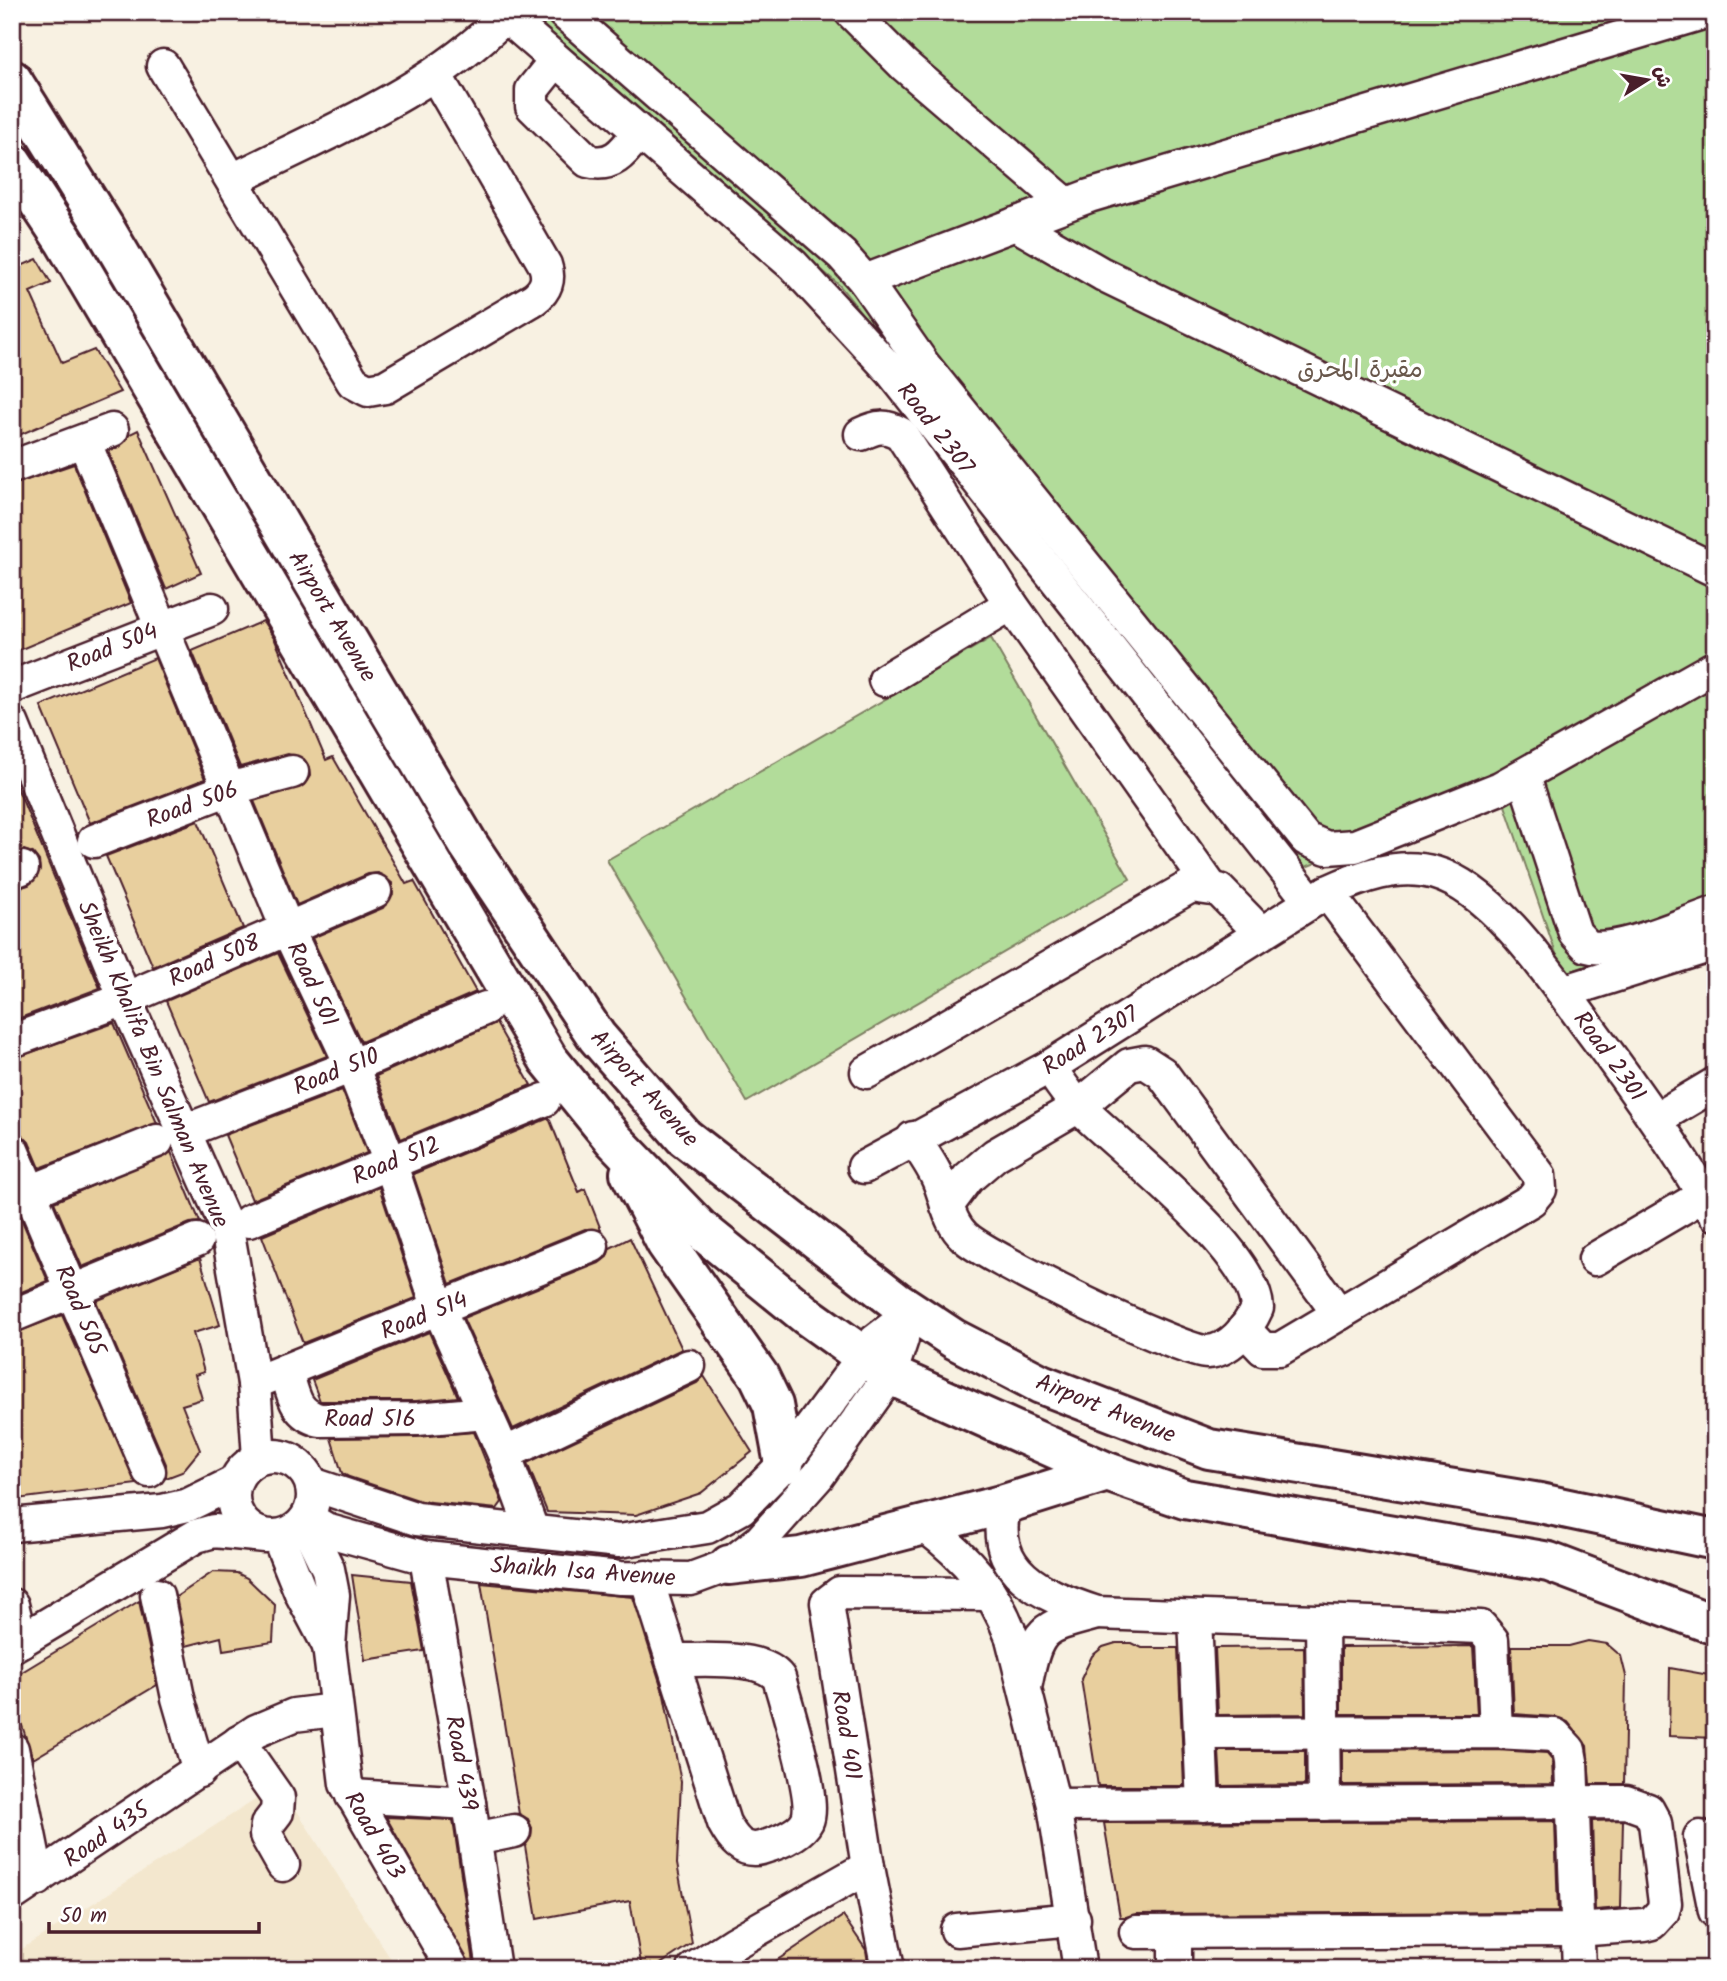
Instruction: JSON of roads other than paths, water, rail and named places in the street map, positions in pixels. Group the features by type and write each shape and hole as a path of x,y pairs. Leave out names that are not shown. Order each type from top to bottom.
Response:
{"main road":[{"name":"Airport Avenue","path":"12,80 104,227 468,844 597,1037 684,1137 907,1315 1041,1384 1209,1449 1540,1503 1715,1539"},
{"name":"Airport Avenue","path":"12,162 65,242 541,1047 614,1140 700,1228 806,1315 878,1366 1107,1472 1185,1499 1549,1562 1708,1617"},
{"path":"614,1140 666,1243 759,1376 773,1405 784,1464"},
{"path":"729,1565 801,1557 1005,1504 1107,1472"}],"street":[{"path":"563,12 817,232 865,281 923,364 1307,839 1327,848 1355,846 1524,777 1638,708 1715,667"},
{"path":"850,12 904,65 1066,204"},
{"path":"865,281 1066,204 1706,12"},
{"path":"233,180 436,76 471,50 503,14"},
{"name":"Road 2307","path":"503,14 793,265 892,372 1319,896"},
{"path":"555,60 532,90 532,106 588,161 605,163 613,160 639,132"},
{"path":"163,66 353,382 368,390 385,387 534,299 545,288 547,280 545,265 436,76"},
{"path":"1016,224 1102,274 1715,570"},
{"path":"861,433 875,427 889,426 901,434 1011,604 1210,886 1227,896 1261,933"},
{"name":"Road 501","path":"12,467 98,435 163,627 287,928 352,1066 390,1162 439,1309 504,1454 532,1530"},
{"path":"886,680 1011,604"},
{"name":"Road 504","path":"12,687 212,609"},
{"name":"Sheikh Khalifa Bin Salman Avenue","path":"12,723 125,999 171,1136 227,1228 254,1383 259,1458"},
{"name":"Road 506","path":"94,841 229,789 292,772"},
{"path":"1524,777 1575,933 1587,946 1603,948 1632,941 1715,913"},
{"name":"Road 2307","path":"864,1167 913,1138 1049,1067 1319,896 1364,875 1405,870 1435,873 1463,888 1493,911 1533,951 1563,992"},
{"path":"867,1072 1182,890 1210,886"},
{"name":"Road 508","path":"12,1041 125,999 375,891"},
{"path":"1244,1329 1263,1349 1274,1351 1531,1200 1540,1189 1539,1175 1319,896"},
{"path":"1563,992 1715,944"},
{"name":"Road 2301","path":"1563,992 1656,1119 1709,1205"},
{"name":"Road 510","path":"21,1195 352,1066 486,1008"},
{"path":"947,1206 968,1178 995,1155 1079,1106 1129,1065 1145,1062 1158,1068 1339,1314"},
{"path":"913,1138 938,1178 956,1227 981,1250 1082,1302 1200,1351 1218,1350 1244,1329 1256,1308 1252,1285 1238,1262 1142,1161 1079,1106 1049,1067"},
{"name":"Road 2301","path":"1656,1119 1715,1084"},
{"name":"Road 512","path":"248,1221 544,1100"},
{"name":"Road 505","path":"12,1150 21,1195 73,1292 149,1471"},
{"path":"1595,1259 1709,1205"},
{"path":"12,1316 197,1240"},
{"name":"Road 514","path":"254,1383 592,1246"},
{"name":"Shaikh Isa Avenue","path":"289,1528 329,1531 426,1558 620,1578 691,1579 729,1565 760,1541 818,1476 878,1366 883,1334 907,1315"},
{"path":"504,1454 689,1366"},
{"name":"Shaikh Isa Avenue","path":"312,1484 417,1519 619,1541 707,1527 741,1507 878,1366"},
{"name":"Road 516","path":"286,1370 296,1406 307,1417 320,1420 417,1419 486,1413"},
{"path":"12,1525 162,1511 188,1505 235,1482 249,1464 259,1458 275,1455 291,1460 304,1470 312,1484 314,1497 289,1528 214,1531 196,1536 17,1644 12,1605"},
{"path":"235,1482 233,1499 238,1516 250,1529 289,1528"},
{"path":"1005,1504 1000,1522 1004,1556 1030,1583 1060,1601 1097,1613 1481,1627 1492,1640 1496,1732"},
{"path":"925,1525 960,1552 1003,1613 1026,1684 1054,1805 1080,1969"},
{"name":"Road 403","path":"289,1528 306,1602 329,1647 342,1771 352,1796 453,1969"},
{"name":"Road 439","path":"426,1558 475,1839 494,1969"},
{"path":"646,1577 672,1660 724,1823 734,1840 751,1849 760,1848 801,1829 808,1820 809,1797 779,1678 775,1672 760,1663 672,1660"},
{"name":"Road 401","path":"888,1969 868,1867 827,1603 840,1593 990,1594"},
{"path":"157,1595 178,1698 199,1771"},
{"path":"1026,1684 1033,1646 1039,1637 1052,1627 1097,1613"},
{"path":"1195,1617 1203,1805"},
{"path":"1322,1621 1324,1804"},
{"name":"Road 435","path":"25,1887 239,1742 275,1721 294,1715 335,1710"},
{"path":"1200,1732 1545,1732 1563,1741 1571,1761 1579,1969"},
{"path":"239,1742 278,1798 277,1812 267,1825 266,1835 284,1865"},
{"path":"12,1749 25,1887"},
{"path":"352,1796 469,1803"},
{"path":"1054,1805 1634,1802 1648,1810 1655,1823 1665,1903 1658,1918 1644,1925 1576,1930 1136,1932"},
{"path":"475,1839 514,1831"},
{"path":"1700,1837 1715,1911"},
{"path":"695,1969 734,1942 868,1867"},
{"path":"957,1930 1074,1919"},
{"path":"1175,1933 1175,1969"}],"park label":[{"name":"مقبرة المحرق","path":"1360,369"}]}
